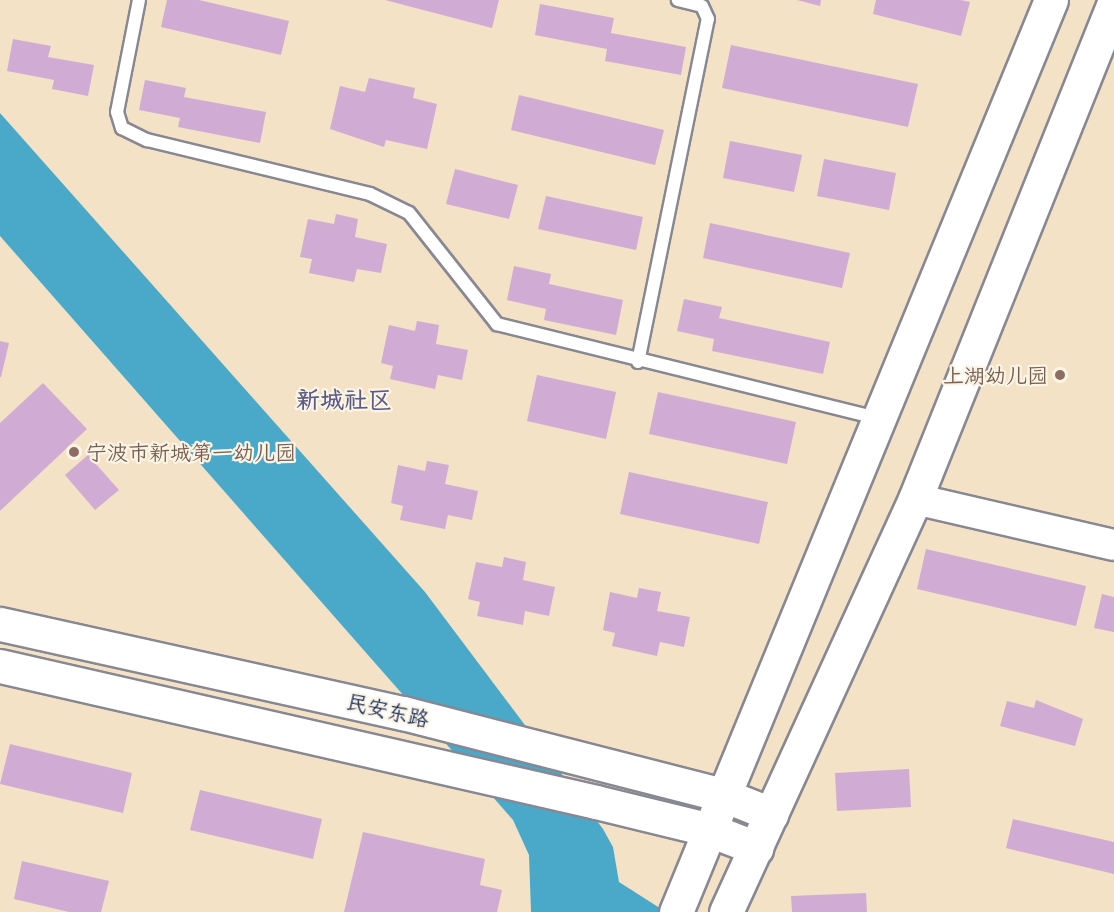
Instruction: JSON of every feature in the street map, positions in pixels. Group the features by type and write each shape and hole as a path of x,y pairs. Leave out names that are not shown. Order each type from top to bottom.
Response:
{"main road":[{"path":"677,909 707,829 1051,0"},
{"path":"726,912 915,499 1114,3"},
{"name":"民安东路","path":"0,624 403,713 723,795 771,814"},
{"name":"民安东路","path":"0,666 596,802 707,829 756,848"}],"street":[{"path":"915,499 1114,545"}],"lane":[{"path":"139,0 117,112 123,128 158,143 370,194 409,213 497,324 638,362 878,418"},
{"path":"638,362 708,18 702,6 678,0"}],"water":[{"path":"0,113 425,592 603,829 613,847 619,882 666,912 531,912 529,855 513,820 0,236"}],"building":[{"path":"167,0 199,0 289,21 281,55 161,27"},
{"path":"385,0 499,0 492,28"},
{"path":"797,0 821,0 820,6"},
{"path":"876,0 961,0 970,2 961,36 873,14"},
{"path":"540,4 614,18 611,33 686,47 681,75 605,61 607,49 535,35"},
{"path":"13,39 51,46 48,57 94,65 88,96 52,89 54,80 7,71"},
{"path":"731,45 918,84 908,127 722,88"},
{"path":"369,78 415,88 413,98 437,104 427,149 386,140 384,147 330,129 340,86 365,92"},
{"path":"145,80 186,88 184,97 266,112 260,143 178,127 180,118 139,110"},
{"path":"519,95 664,130 655,165 511,130"},
{"path":"730,141 802,155 794,192 723,178"},
{"path":"824,159 896,173 889,210 817,196"},
{"path":"455,169 518,185 509,219 446,204"},
{"path":"546,196 643,217 636,250 538,229"},
{"path":"336,214 358,219 355,237 387,244 381,273 357,269 354,282 309,273 312,259 300,257 308,219 334,224"},
{"path":"710,223 850,253 842,288 703,258"},
{"path":"514,266 551,274 549,284 623,300 616,335 544,320 546,309 507,300"},
{"path":"684,299 722,307 719,318 830,342 823,374 712,351 714,339 677,331"},
{"path":"417,321 439,325 436,344 468,350 462,380 438,375 435,389 390,379 393,366 381,363 389,325 415,331"},
{"path":"0,341 9,343 1,377 0,377"},
{"path":"537,375 616,392 606,439 527,421"},
{"path":"43,383 87,429 0,511 0,423"},
{"path":"658,392 796,422 787,464 649,434"},
{"path":"88,455 119,490 95,510 65,475"},
{"path":"427,461 449,465 445,484 478,491 472,520 448,515 445,529 400,520 403,506 391,503 398,465 425,471"},
{"path":"629,472 768,502 759,544 620,514"},
{"path":"926,549 1086,586 1076,626 917,589"},
{"path":"504,557 526,562 523,580 555,587 549,616 525,611 523,625 477,616 480,602 468,599 476,562 502,567"},
{"path":"639,588 661,592 657,611 690,617 684,647 660,642 657,656 612,646 615,633 603,630 610,592 637,598"},
{"path":"1102,594 1114,597 1114,632 1094,628"},
{"path":"1036,700 1083,719 1075,746 1000,726 1007,701 1034,708"},
{"path":"10,744 132,773 123,813 0,784"},
{"path":"909,769 911,807 837,811 835,773"},
{"path":"200,790 322,819 313,859 190,830"},
{"path":"1013,819 1114,842 1114,874 1006,848"},
{"path":"363,832 485,859 480,885 502,890 497,912 344,912"},
{"path":"22,861 109,881 101,912 69,912 14,899"},
{"path":"866,893 867,912 792,912 791,896"}],"place":[{"name":"上湖幼儿园","path":"1060,375"},
{"name":"宁波市新城第一幼儿园","path":"74,452"}],"district":[{"name":"新城社区","path":"344,399"}]}
